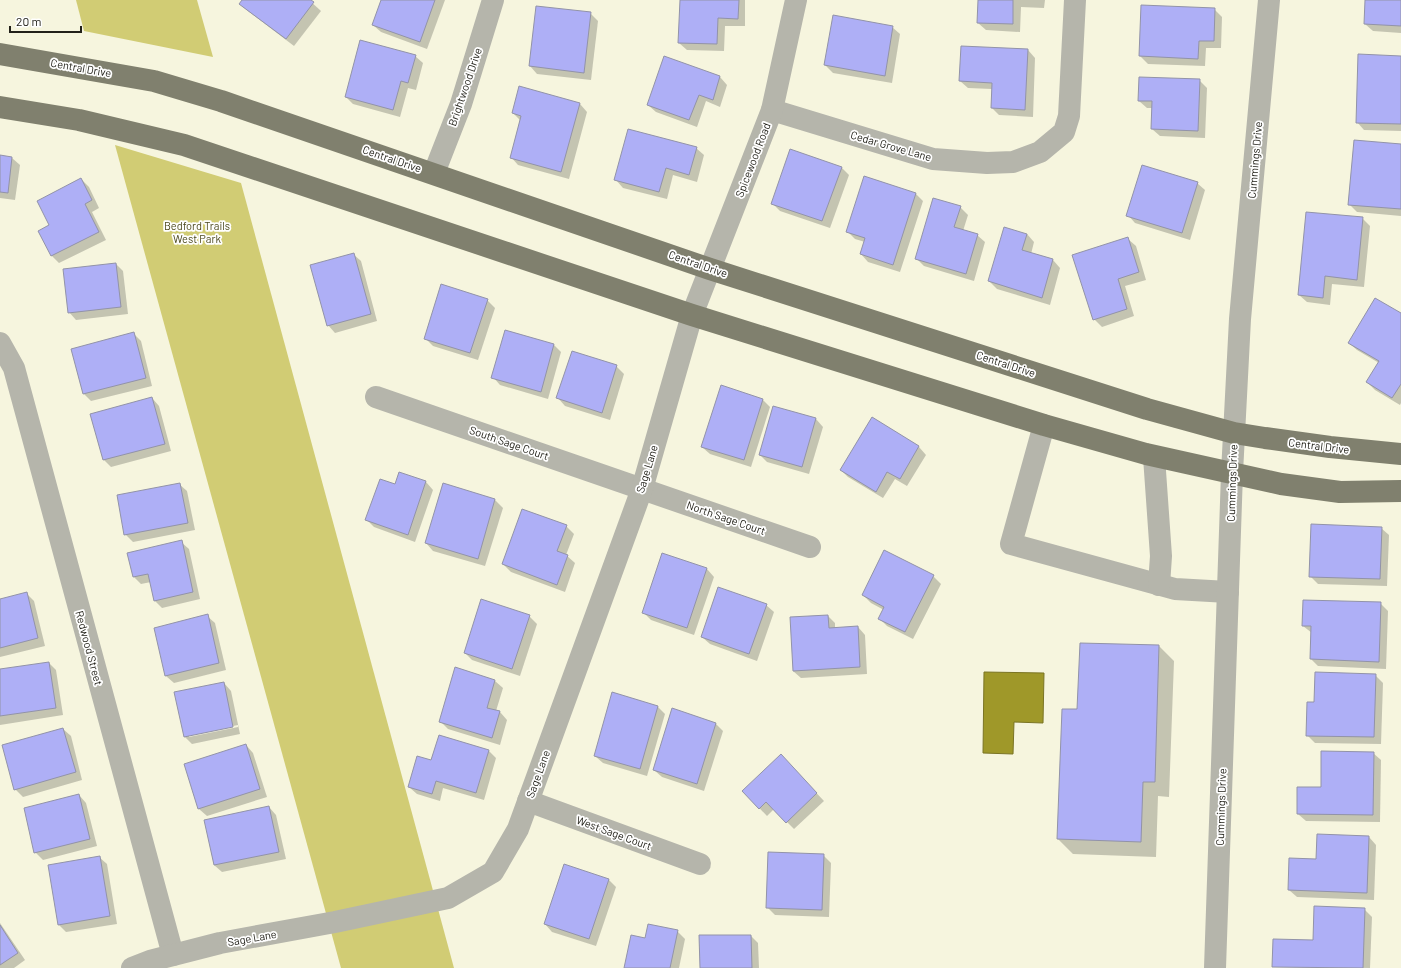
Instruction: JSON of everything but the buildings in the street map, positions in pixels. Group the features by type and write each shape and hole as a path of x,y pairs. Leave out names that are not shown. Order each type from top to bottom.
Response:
{"main road":[{"name":"Central Drive","path":"0,54 154,81 221,101 710,269 1147,410 1234,433 1330,447 1401,454"},
{"path":"0,107 79,120 184,145 692,315 1044,426 1154,456 1282,484 1340,492 1401,491"}],"street":[{"name":"Brightwood Drive","path":"434,173 461,104 493,0"},
{"name":"Spicewood Road","path":"692,315 772,110 796,0"},
{"name":"Cedar Grove Lane","path":"772,110 933,159 987,163 1013,162 1050,145 1064,132 1069,116 1075,0"},
{"name":"Cummings Drive","path":"1215,968 1232,473 1240,319 1269,0"},
{"name":"Sage Lane","path":"132,968 173,955 220,943 335,922 448,898 493,872 518,829 642,489 692,315"},
{"name":"Redwood Street","path":"0,343 14,368 173,955"},
{"name":"South Sage Court","path":"376,397 642,489"},
{"path":"1044,426 1011,544 1176,590 1228,592"},
{"path":"1154,456 1160,556 1159,585"},
{"name":"North Sage Court","path":"642,489 810,547"},
{"name":"West Sage Court","path":"528,801 700,864"}],"green space":[{"path":"76,0 197,0 213,57 84,31"},
{"name":"Bedford Trails West Park","path":"115,145 241,183 454,968 341,968"}],"shaded area":[{"path":"984,672 1044,673 1043,723 1014,722 1013,754 983,753"}]}
